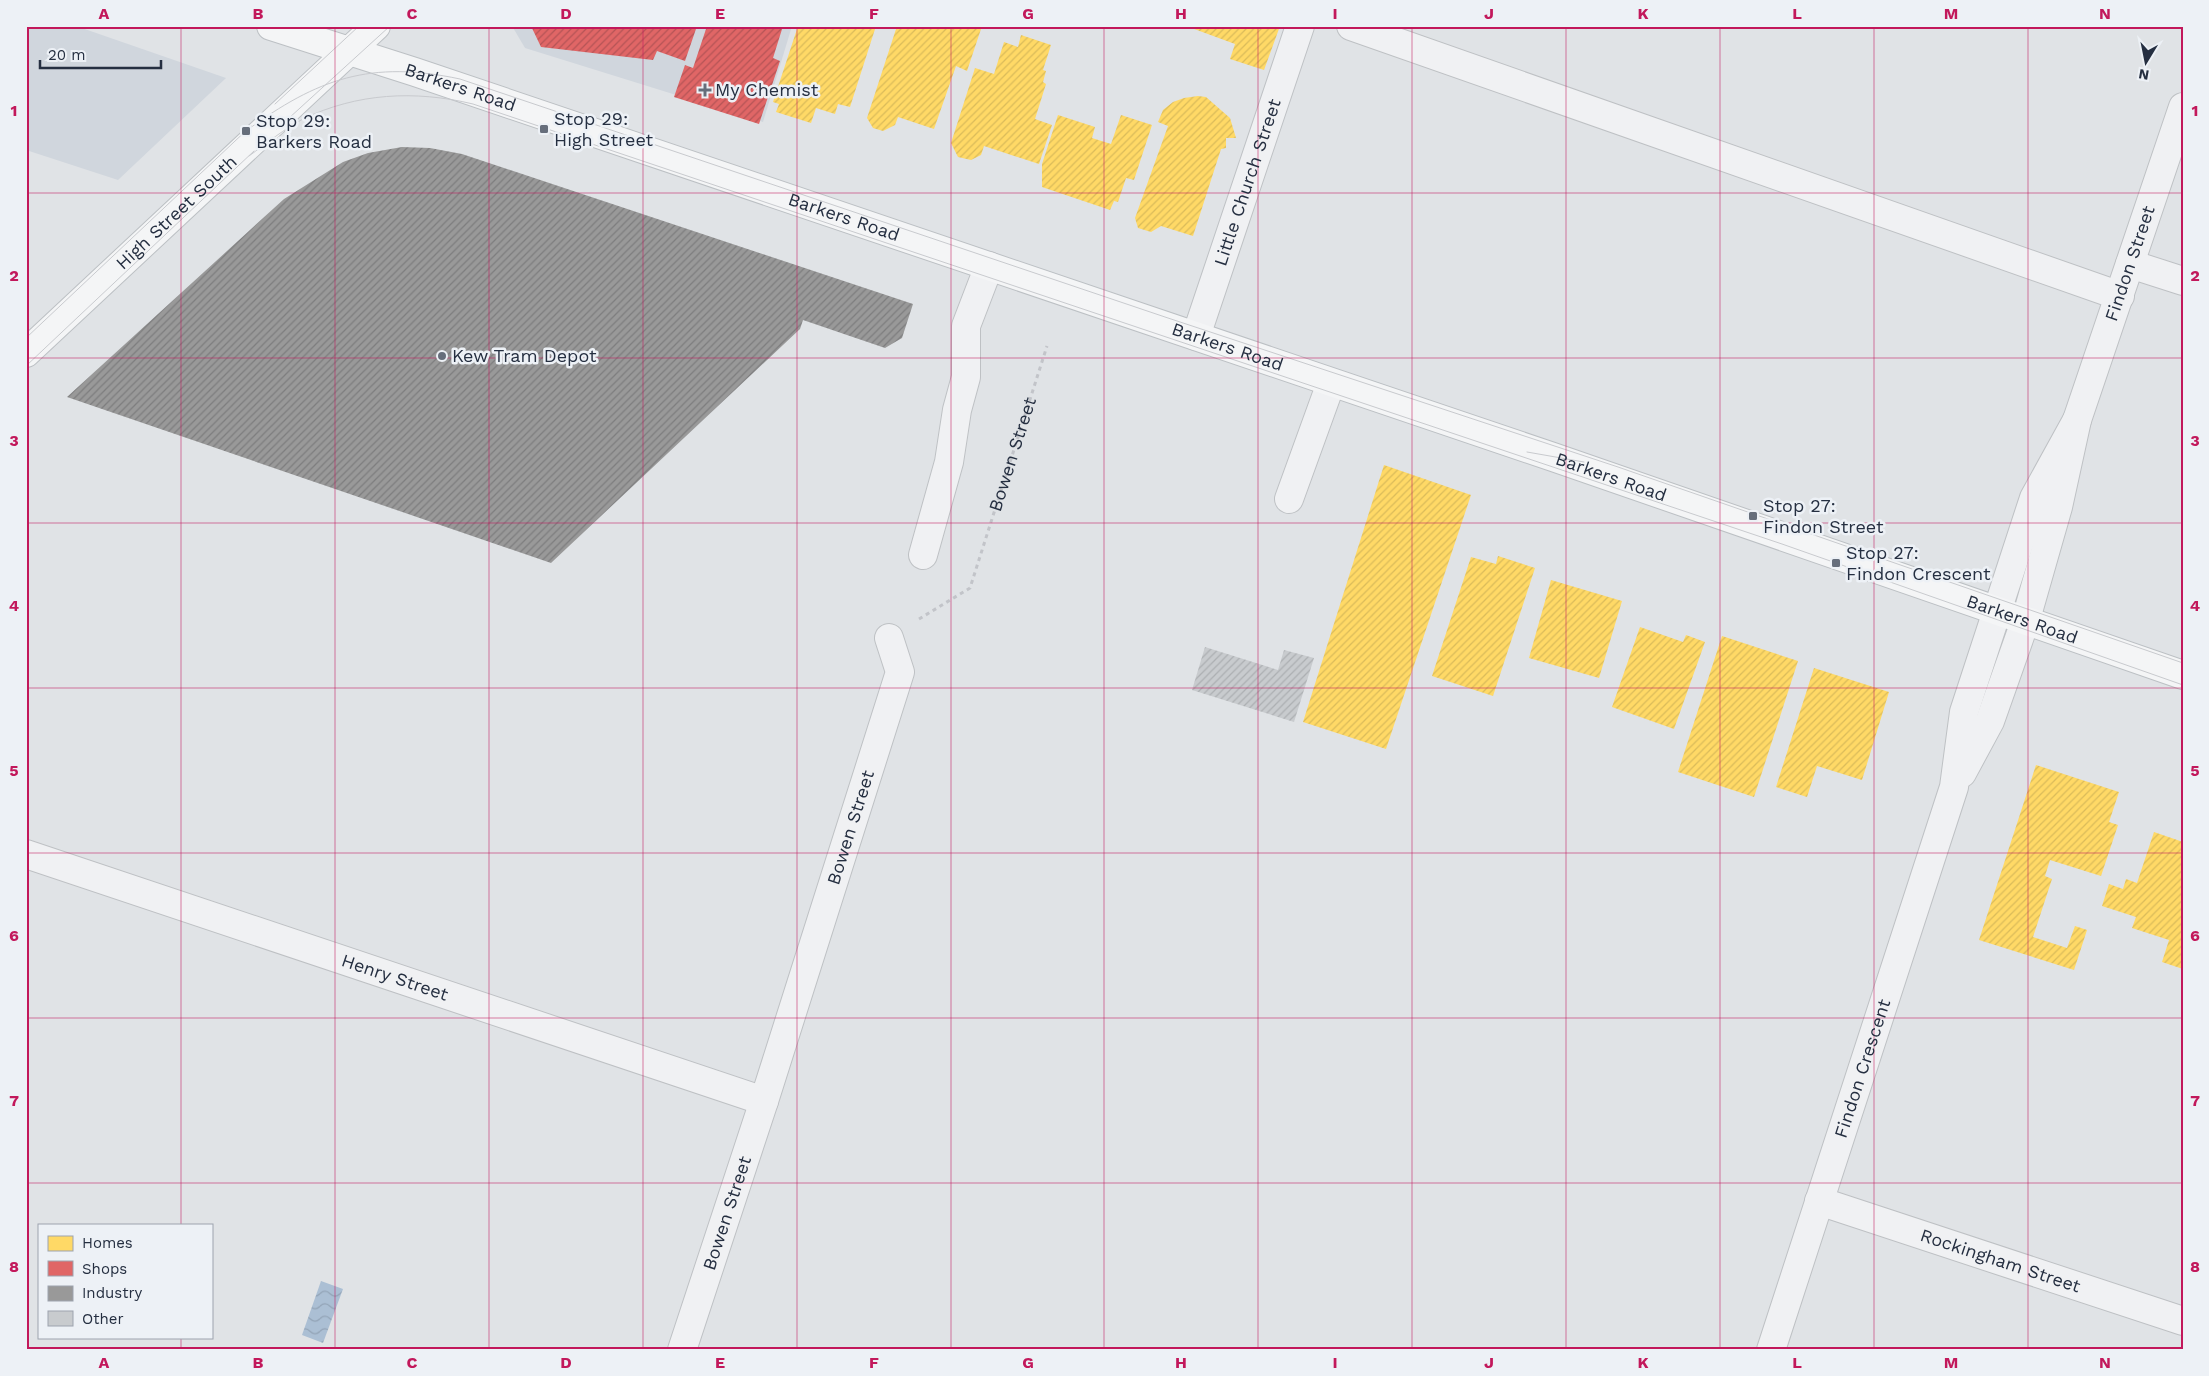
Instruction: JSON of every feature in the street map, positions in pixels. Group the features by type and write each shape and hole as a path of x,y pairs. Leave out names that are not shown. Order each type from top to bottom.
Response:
{"main road":[{"name":"Barkers Road","path":"271,26 349,50 1196,336 2026,619 2183,675"},
{"name":"High Street South","path":"26,353 376,26"}],"street":[{"name":"Little Church Street","path":"1196,336 1300,26"},
{"path":"1351,26 2120,296"},
{"name":"Findon Street","path":"2026,619 2058,508 2077,420 2183,107"},
{"path":"2130,264 2183,281"},
{"path":"923,555 949,462 957,410 966,377 966,326 989,266"},
{"path":"1289,499 1331,383"},
{"name":"Findon Street","path":"1999,610 2034,498 2077,420"},
{"name":"Findon Crescent","path":"1771,1350 1954,787 1964,712 1999,610"},
{"name":"Findon Crescent","path":"1954,787 1990,721 2026,619"},
{"name":"Bowen Street","path":"682,1350 764,1101 900,672 889,638"},
{"name":"Henry Street","path":"26,854 764,1101"},
{"name":"Rockingham Street","path":"1819,1201 2183,1321"}],"path":[{"name":"Bowen Street","path":"889,638 970,588 1046,346"}],"shaded area":[{"path":"26,26 76,26 226,78 118,180 26,150"},
{"path":"512,26 792,26 763,122 525,48"}],"water":[{"path":"321,1281 343,1289 323,1343 302,1335"}],"building: Homes":[{"path":"798,26 876,26 850,107 838,104 835,114 816,108 811,123 776,112 779,104 773,102"},
{"path":"897,26 982,26 967,71 956,66 934,129 898,117 895,125 883,131 873,128 867,118"},
{"path":"1186,26 1280,26 1264,70 1230,59 1235,44"},
{"path":"1021,35 1051,45 1043,70 1046,71 1043,82 1046,84 1035,119 1052,125 1039,164 984,146 981,155 971,160 958,157 951,143 975,68 994,74 1004,42 1018,47"},
{"path":"1198,96 1206,97 1230,118 1236,138 1226,138 1226,148 1221,149 1193,236 1161,226 1151,232 1138,228 1135,218 1168,126 1158,122 1163,110 1173,102"},
{"path":"1058,115 1095,127 1092,138 1111,144 1121,115 1152,125 1134,180 1126,178 1118,202 1114,201 1110,210 1042,187 1042,164"},
{"path":"1384,465 1471,495 1386,749 1303,722"},
{"path":"1498,556 1535,568 1493,696 1432,676 1471,557 1496,564"},
{"path":"1551,580 1622,601 1599,678 1529,658"},
{"path":"1640,627 1683,642 1686,635 1705,642 1674,729 1612,707"},
{"path":"1722,636 1798,661 1754,797 1678,772"},
{"path":"1814,668 1889,692 1862,780 1817,766 1807,797 1776,787"},
{"path":"2036,765 2119,792 2109,822 2118,825 2101,876 2050,860 2045,876 2052,879 2033,937 2067,948 2075,926 2087,930 2074,970 1979,940"},
{"path":"2154,832 2183,842 2183,969 2162,962 2169,940 2132,928 2136,917 2102,906 2109,884 2123,889 2126,879 2137,883"}],"building: Shops":[{"path":"531,26 697,26 685,61 657,51 653,60 541,47"},
{"path":"707,26 783,26 773,58 780,61 759,124 674,97 685,65 693,68"}],"building: Industry":[{"name":"Kew Tram Depot","path":"402,147 430,148 462,154 913,304 902,338 885,348 803,320 800,329 551,563 67,397 284,199 343,162 368,153"}],"building: Other":[{"path":"1205,647 1278,670 1284,650 1314,658 1294,722 1192,690"}],"tram line":[{"path":"275,104 359,26"},
{"path":"277,129 390,26"},
{"path":"246,131 297,98 322,86 347,78 372,73 399,72 460,79 1165,317 1618,467 2183,663"},
{"path":"249,156 303,119 323,110 365,99 408,96 430,97 473,104 1782,544 2183,685"},
{"path":"26,338 251,126"},
{"path":"26,366 254,151"},
{"path":"1527,452 1584,462"}],"place":[{"name":"My Chemist","path":"705,90"},
{"name":"Stop 29: High Street","path":"544,129"},
{"name":"Stop 29: Barkers Road","path":"246,131"},
{"name":"Kew Tram Depot","path":"442,356"},
{"name":"Stop 27: Findon Street","path":"1753,516"},
{"name":"Stop 27: Findon Crescent","path":"1836,563"}]}
